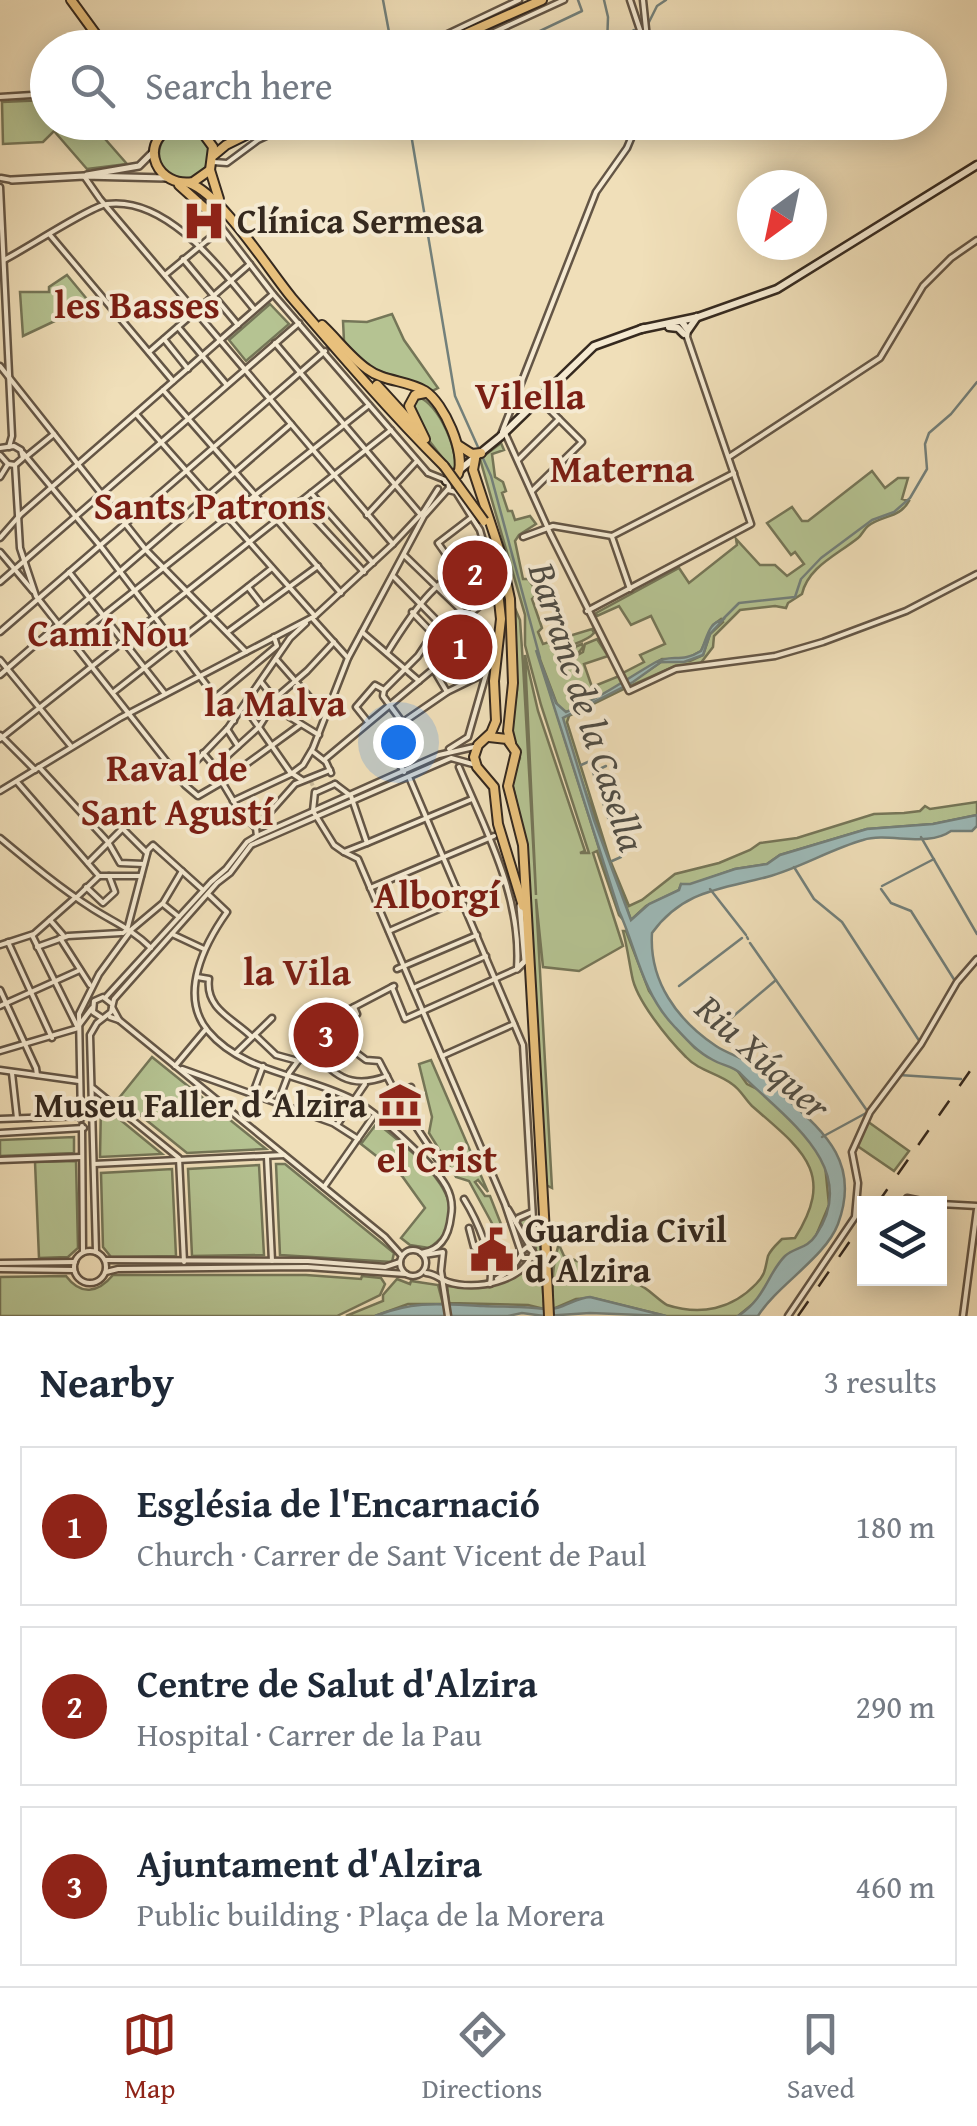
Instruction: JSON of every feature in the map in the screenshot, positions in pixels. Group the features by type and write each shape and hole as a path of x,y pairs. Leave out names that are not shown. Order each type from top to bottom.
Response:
{"main road":[{"path":"74,0 95,30"},
{"path":"503,16 528,0"},
{"path":"473,30 542,0"},
{"path":"159,140 154,151 156,165 210,212 220,227"},
{"path":"210,140 213,188 220,202 315,318 425,439 484,521 504,569"},
{"path":"189,184 201,179 226,145 236,140"},
{"path":"617,337 663,327 777,290 977,165"},
{"path":"171,180 202,188 293,299 444,466"},
{"path":"444,486 594,346 701,314"},
{"path":"686,334 701,314"},
{"path":"315,318 369,371 422,389 431,396 463,450 479,454"},
{"path":"641,329 682,321"},
{"path":"682,321 686,334"},
{"path":"663,327 674,326 686,334"},
{"path":"425,439 409,406 415,395 431,396"},
{"path":"455,439 462,471"},
{"path":"479,454 473,470 504,569 510,602 513,686 508,728 517,758 508,786 523,845 549,1316"},
{"path":"496,662 506,612 499,557"},
{"path":"498,591 501,620 496,716 488,737 474,753 476,766 494,787 498,824 520,888 528,930"},
{"path":"488,737 498,736 511,742"},
{"path":"487,776 499,778 510,772"}],"street":[{"path":"456,30 519,0"},
{"path":"498,30 564,0"},
{"path":"630,0 640,30"},
{"path":"643,0 645,30"},
{"path":"0,96 30,95"},
{"path":"212,163 227,163 258,140"},
{"path":"631,140 596,192 502,429 588,614 629,691 676,669 775,656 822,642 906,611 977,574"},
{"path":"84,176 139,166 154,151"},
{"path":"84,176 393,544"},
{"path":"171,180 84,176 0,183 6,304 2,321 3,368 146,550 246,652"},
{"path":"2,254 50,235 105,204 132,208 156,216 200,245 255,310"},
{"path":"165,275 220,227 417,461 444,486 454,490 472,516 488,550 498,591 495,644 468,737 407,774"},
{"path":"50,235 174,381"},
{"path":"729,457 880,358 923,286 951,258 977,240"},
{"path":"183,260 238,324"},
{"path":"149,352 250,264"},
{"path":"0,538 53,486 274,294"},
{"path":"0,297 6,304"},
{"path":"0,582 299,323"},
{"path":"178,327 227,385"},
{"path":"588,614 751,523 686,334"},
{"path":"164,339 188,369"},
{"path":"275,343 421,514"},
{"path":"0,632 325,352"},
{"path":"1,454 12,438 10,377"},
{"path":"163,390 342,593"},
{"path":"532,490 582,442 539,399"},
{"path":"72,641 371,404"},
{"path":"513,406 523,416"},
{"path":"136,414 348,658"},
{"path":"518,460 559,419"},
{"path":"0,676 290,424"},
{"path":"144,864 120,863 108,843 37,768 1,737 391,430"},
{"path":"0,477 54,434"},
{"path":"12,438 234,721"},
{"path":"1,454 8,447 17,446"},
{"path":"1,454 11,465 28,582"},
{"path":"367,515 417,461"},
{"path":"523,537 547,527 612,536 734,473"},
{"path":"180,778 234,721 292,635 393,544 444,486"},
{"path":"234,800 302,766 312,751 348,658 444,486"},
{"path":"311,493 373,563"},
{"path":"299,502 364,572"},
{"path":"472,516 438,540 480,603"},
{"path":"612,536 630,589"},
{"path":"388,652 420,601 455,570 488,550"},
{"path":"0,552 198,796 300,725"},
{"path":"404,555 495,644"},
{"path":"227,632 318,566"},
{"path":"113,693 272,568"},
{"path":"69,572 165,694"},
{"path":"393,575 447,630"},
{"path":"248,587 262,605"},
{"path":"439,640 498,591"},
{"path":"412,612 439,640 467,681"},
{"path":"0,791 71,746 312,618"},
{"path":"362,632 419,681"},
{"path":"402,723 383,696 384,690 418,656 432,635"},
{"path":"216,697 277,646 274,637"},
{"path":"215,766 259,725 275,700 334,642"},
{"path":"324,760 450,655"},
{"path":"276,659 326,716"},
{"path":"0,660 71,746"},
{"path":"433,670 447,692"},
{"path":"486,673 447,692 382,736 407,774 523,1045 534,1236 544,1237"},
{"path":"261,682 288,716 318,735"},
{"path":"368,722 356,707 375,685 384,690"},
{"path":"244,706 291,774 302,780 332,776"},
{"path":"227,729 238,746"},
{"path":"440,755 478,745"},
{"path":"312,751 324,760 332,776 352,798 367,843"},
{"path":"203,753 256,828 257,836"},
{"path":"0,1051 78,1028 96,1000 105,998 247,842 257,836 451,758 476,766"},
{"path":"458,767 491,836 507,885 517,969"},
{"path":"332,776 314,790 314,814 334,845 358,858"},
{"path":"256,828 293,785 302,780"},
{"path":"16,781 99,876"},
{"path":"344,852 472,799"},
{"path":"96,1252 90,1032 205,892 228,875 252,845 314,814"},
{"path":"88,863 133,818"},
{"path":"395,985 406,1019 517,969 525,961 520,906 498,824"},
{"path":"122,829 147,853"},
{"path":"370,888 491,836"},
{"path":"0,838 76,897 130,928 152,948"},
{"path":"130,928 147,853 151,846 157,846 227,912 204,949 196,977 197,1001 206,1029 252,1062 354,1100 425,1160 450,1194 452,1212 445,1238 434,1250 422,1254"},
{"path":"358,847 358,858 391,947 413,988 505,1204 532,1255"},
{"path":"182,871 163,903 124,935 91,986 79,1014 83,1252 74,1262 74,1270 80,1279 89,1283 118,1269 307,1267 426,1273 443,1280 490,1283 527,1265 532,1255"},
{"path":"0,944 32,935 99,876 140,876"},
{"path":"86,887 102,903 116,892 108,876"},
{"path":"386,930 462,900"},
{"path":"163,903 179,917"},
{"path":"50,920 91,986"},
{"path":"172,934 204,949"},
{"path":"400,968 477,934"},
{"path":"32,935 78,1028"},
{"path":"38,946 62,938 124,935"},
{"path":"8,942 52,1038"},
{"path":"413,988 486,956"},
{"path":"788,1316 855,1217 858,1182 852,1152 870,1112 921,1044 957,982 977,958"},
{"path":"3,1005 80,970"},
{"path":"196,977 209,982 208,993 221,1014 276,1054 298,1061"},
{"path":"350,1018 354,1006 409,979"},
{"path":"0,990 3,1005 37,1075"},
{"path":"87,995 94,1014 119,1020"},
{"path":"105,998 119,1020 393,1243 422,1254 442,1252 448,1316"},
{"path":"236,1053 272,1018"},
{"path":"439,1056 514,1024"},
{"path":"177,1067 206,1029"},
{"path":"426,1037 432,1034"},
{"path":"278,1102 288,1076 310,1044 334,1073 365,1084"},
{"path":"321,1060 342,1058 354,1051 366,1060 376,1061 444,1169"},
{"path":"342,1058 347,1066"},
{"path":"0,1062 1,1070 79,1081"},
{"path":"253,1093 263,1066"},
{"path":"177,1067 338,1125 358,1139"},
{"path":"12,1071 16,1118"},
{"path":"194,1081 199,1075"},
{"path":"338,1125 365,1084 387,1076"},
{"path":"91,1086 180,1160 184,1262"},
{"path":"396,1094 411,1088"},
{"path":"92,1098 102,1095"},
{"path":"324,1186 374,1116"},
{"path":"0,1118 82,1117 92,1122"},
{"path":"0,1132 82,1128 92,1122"},
{"path":"272,1261 270,1157 276,1148"},
{"path":"170,1161 173,1152"},
{"path":"93,1164 284,1154"},
{"path":"0,1160 82,1157"},
{"path":"464,1199 490,1268 495,1276 504,1274"},
{"path":"505,1204 524,1260 532,1255"},
{"path":"947,1205 977,1207 964,1316"},
{"path":"509,1211 522,1216"},
{"path":"516,1223 532,1212"},
{"path":"474,1246 470,1231 479,1232"},
{"path":"393,1243 406,1274"},
{"path":"490,1283 512,1269 527,1248 532,1255"},
{"path":"83,1252 96,1252 105,1260 272,1261 385,1267 412,1250"},
{"path":"418,1274 426,1264 422,1254"},
{"path":"105,1260 106,1272"},
{"path":"0,1266 74,1262"},
{"path":"0,1266 74,1270"},
{"path":"490,1268 490,1283"},
{"path":"426,1273 439,1280 444,1290"}],"green space":[{"path":"30,101 30,140 45,140 3,144 2,102"},
{"path":"62,140 106,140 127,164 87,169"},
{"path":"164,140 204,140 207,164 194,177 174,177 161,164 159,154"},
{"path":"67,275 91,304 23,336 20,292 49,292 49,287"},
{"path":"270,304 289,324 246,361 229,340"},
{"path":"392,314 404,340 438,388 432,391 377,370 344,341 343,321 367,322"},
{"path":"418,397 433,408 446,430 454,454 454,473 424,434 411,407"},
{"path":"501,443 504,450 492,454 495,477 503,482 506,491 502,493 508,511 512,511 515,520 530,516 536,524 515,541 523,579 528,579 538,593 532,599 543,644 592,629 591,636 560,651 561,655 564,657 563,652 582,644 576,656 583,652 585,644 597,639 608,656 584,664 592,687 619,676 623,683 594,701 626,688 569,716 567,722 610,860 629,906 675,874 719,863 760,843 797,838 874,814 977,802 977,815 933,824 867,829 780,855 767,864 735,869 690,885 681,884 679,890 646,906 631,920 564,731 563,717 581,708 566,712 558,707 538,654 614,896 627,924 619,915 597,851 593,853 623,946 579,971 543,967 536,899 552,1188 546,1185 526,845 511,778 520,758 511,732 517,690 514,606 520,620 536,895 525,655 538,711 585,851 580,853 589,853 541,705 525,645 525,615 480,459"},
{"path":"872,471 885,488 898,478 908,478 902,499 909,501 901,511 873,522 824,562 810,576 802,594 786,608 740,610 714,636 713,647 700,664 675,666 628,687 661,662 690,661 703,655 710,634 723,622 721,619 713,625 701,651 684,660 662,659 625,682 623,673 644,662 640,655 665,644 651,616 631,625 619,606 597,616 596,613 679,568 689,583 737,545 736,539 760,565 775,565 787,576 804,564 795,552 791,555 767,523 792,507 802,521 808,521"},
{"path":"623,931 649,991 672,1023 695,1048 737,1070 747,1084 763,1092 813,1143 825,1165 829,1205 815,1238 802,1250 785,1257 759,1299 738,1316 666,1316 593,1298 576,1299 553,1309 554,1267 565,1227 560,1247 564,1256 640,1285 667,1305 704,1310 726,1305 756,1284 772,1249 782,1239 795,1238 813,1196 808,1163 798,1149 735,1086 691,1062 654,1019 635,986"},
{"path":"152,1057 266,1149 187,1153 119,1098"},
{"path":"431,1060 488,1192 478,1180 475,1182 485,1196 490,1196 501,1224 494,1227 469,1181 456,1177 429,1133 432,1117 419,1064"},
{"path":"101,1104 162,1154 100,1157"},
{"path":"867,1121 909,1151 894,1171 856,1145"},
{"path":"377,1123 423,1163 447,1198 451,1215 445,1232 429,1248 410,1245 401,1238 425,1208 402,1176 361,1144"},
{"path":"74,1137 74,1153 0,1156 0,1140"},
{"path":"76,1161 78,1248 68,1257 39,1258 35,1162"},
{"path":"276,1164 285,1164 394,1253 392,1262 280,1255"},
{"path":"259,1165 264,1255 192,1256 188,1169"},
{"path":"172,1169 176,1256 111,1257 103,1247 101,1173"},
{"path":"529,1218 532,1237 540,1244 544,1309 449,1303 447,1286 491,1287 528,1269 536,1248 519,1221"},
{"path":"113,1275 306,1275 361,1279 362,1276 381,1278 385,1284 380,1295 337,1316 0,1316 0,1277 66,1276 78,1287 90,1290"},
{"path":"397,1279 410,1284 411,1281 438,1285 443,1304 408,1304 375,1316 346,1316 383,1301 383,1295"}],"water":[{"path":"723,620 710,634 703,655 684,662 661,662 633,682 563,718 594,820 631,920 649,904 679,890 681,884 767,864 780,855 867,829 933,824 977,815 977,826 972,831 951,831 919,839 863,840 779,873 704,893 677,908 652,933 655,967 678,1011 702,1036 760,1070 824,1136 842,1166 844,1202 832,1236 758,1316 738,1316 755,1302 785,1256 812,1240 828,1210 830,1186 823,1164 794,1125 737,1071 707,1057 692,1044 654,998 619,911 536,650 556,703 566,712 656,662 701,651 711,628"},
{"path":"590,1297 666,1316 375,1316 428,1304 551,1309"}],"waterway":[{"name":"Barranc de la Casella","path":"383,0 389,30"},
{"path":"542,30 582,11 578,0"},
{"path":"604,0 608,30"},
{"path":"649,22 657,6 666,0"},
{"name":"Barranc de la Casella","path":"412,140 455,396 491,476 540,658"},
{"path":"721,621 739,603 795,597 801,579 821,558 910,498 927,469 925,444 929,433 977,382"},
{"path":"581,765 609,753"},
{"path":"606,766 593,772 621,857 612,861"},
{"path":"921,837 977,934"},
{"path":"882,886 934,859"},
{"path":"794,867 814,899 842,922 920,1042"},
{"path":"710,889 746,935"},
{"path":"881,889 891,903 911,911 955,981"},
{"path":"679,986 742,938"},
{"name":"Riu Xúquer","path":"750,943 868,1112 822,1137"},
{"path":"960,983 977,962"},
{"name":"Riu Xúquer","path":"724,1024 776,980"},
{"path":"899,1075 961,1079"}],"tunnel":[{"path":"311,782 314,788"}],"railway":[{"path":"883,1196 977,1061"},
{"path":"798,1316 857,1231"}],"place":[{"name":"Clínica Sermesa","path":"204,221"},
{"name":"Centre de Salut d'Alzira","path":"475,573"},
{"name":"Església de l'Encarnació","path":"460,647"},
{"name":"Ajuntament d'Alzira","path":"326,1035"},
{"name":"Museu Faller d´Alzira","path":"400,1105"},
{"name":"Guardia Civil d´Alzira","path":"492,1250"}],"district":[{"name":"les Basses","path":"137,305"},
{"name":"Vilella","path":"530,396"},
{"name":"Materna","path":"622,469"},
{"name":"Sants Patrons","path":"210,506"},
{"name":"Camí Nou","path":"108,633"},
{"name":"la Malva","path":"275,703"},
{"name":"Raval de Sant Agustí","path":"177,790"},
{"name":"Alborgí","path":"437,895"},
{"name":"la Vila","path":"297,972"},
{"name":"el Crist","path":"437,1159"}]}
